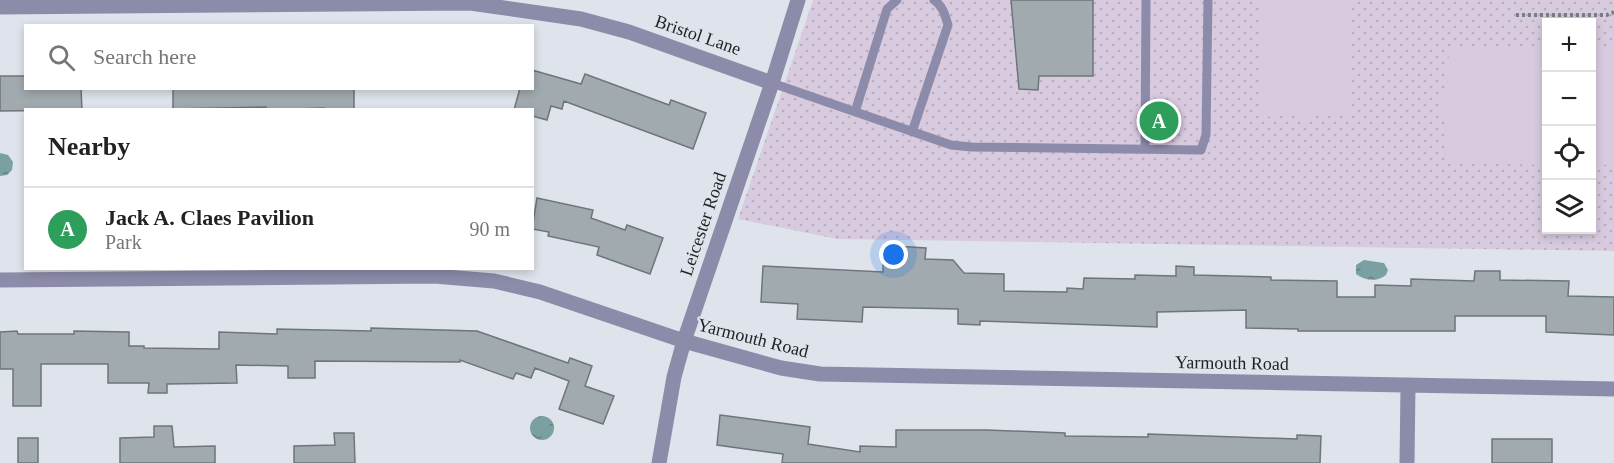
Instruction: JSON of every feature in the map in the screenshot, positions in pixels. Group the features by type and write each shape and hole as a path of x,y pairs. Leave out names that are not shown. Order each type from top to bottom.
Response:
{"street":[{"name":"Leicester Road","path":"659,463 674,377 684,341 798,0"},
{"name":"Bristol Lane","path":"0,7 429,2 498,6 581,19 629,32 772,83"},
{"name":"Yarmouth Road","path":"0,280 434,276 494,281 540,292 684,341 781,368 820,374 1614,389"},
{"path":"1407,463 1408,386"}],"lane":[{"path":"855,112 888,9 897,0"},
{"path":"912,132 948,25 945,13 939,3 934,0"},
{"path":"1145,149 1146,0"},
{"path":"772,83 951,145 1201,150 1206,135 1208,0"}],"path":[{"path":"1516,15 1607,15 1614,12"}],"shaded area":[{"path":"813,0 1614,0 1614,251 837,239 738,219"},
{"path":"1261,0 1349,0 1349,112 1311,114 1311,121 1299,121 1299,115 1261,117"},
{"path":"1449,46 1542,47 1542,165 1445,163 1447,114 1440,114 1441,96 1447,95"},
{"path":"1596,48 1614,48 1614,165 1596,165"}],"water":[{"path":"0,153 8,155 13,162 12,170 7,175 0,176"},
{"path":"1364,260 1384,263 1388,270 1386,275 1371,280 1356,274 1356,265"},
{"path":"542,416 547,417 553,423 553,433 547,439 542,440 537,439 531,433 530,428 531,423 537,417"}],"building":[{"path":"1011,0 1093,0 1093,76 1039,76 1038,90 1019,89"},
{"path":"534,71 581,84 585,74 669,105 671,100 706,113 693,149 564,101 562,109 551,106 547,120 534,117 534,108 515,108 519,90 534,90"},
{"path":"0,76 24,76 24,90 81,90 82,108 24,108 24,111 0,111"},
{"path":"173,90 354,90 354,108 173,108"},
{"path":"537,198 593,210 591,218 625,230 627,225 663,238 650,274 597,255 599,247 548,236 549,232 534,229"},
{"path":"895,246 926,248 925,259 953,260 964,273 1004,274 1004,291 1067,292 1067,288 1083,289 1084,278 1135,279 1135,275 1176,276 1176,266 1194,267 1194,275 1337,281 1337,297 1375,297 1375,285 1411,286 1411,279 1474,281 1475,271 1500,271 1500,280 1569,281 1568,296 1614,297 1614,335 1546,332 1546,316 1455,316 1455,331 1298,331 1298,329 1246,328 1246,310 1157,312 1157,327 980,321 980,325 958,324 958,309 863,307 862,322 797,319 798,304 761,302 763,266 883,272 883,262 894,263"},
{"path":"371,328 477,331 568,363 570,358 592,366 585,386 614,396 603,424 559,409 569,381 535,368 531,378 516,373 513,379 460,360 460,362 315,361 315,378 288,378 288,366 236,365 237,383 167,384 167,393 148,393 149,383 108,383 108,364 41,364 41,406 13,406 13,369 0,369 0,332 74,334 74,331 129,332 129,346 219,349 219,332 277,334 277,329 371,331"},
{"path":"720,415 810,427 808,444 860,452 860,446 896,447 896,430 987,430 1065,433 1065,436 1148,437 1148,434 1297,439 1297,435 1321,436 1320,463 782,463 783,454 717,445"},
{"path":"154,426 172,426 174,447 215,446 215,463 120,463 120,438 154,437"},
{"path":"334,433 354,433 355,463 294,463 294,446 335,445"},
{"path":"18,438 38,438 38,463 18,463"},
{"path":"1492,439 1552,439 1552,463 1492,463"}],"place":[{"name":"Jack A. Claes Pavilion","path":"1159,121"}]}
